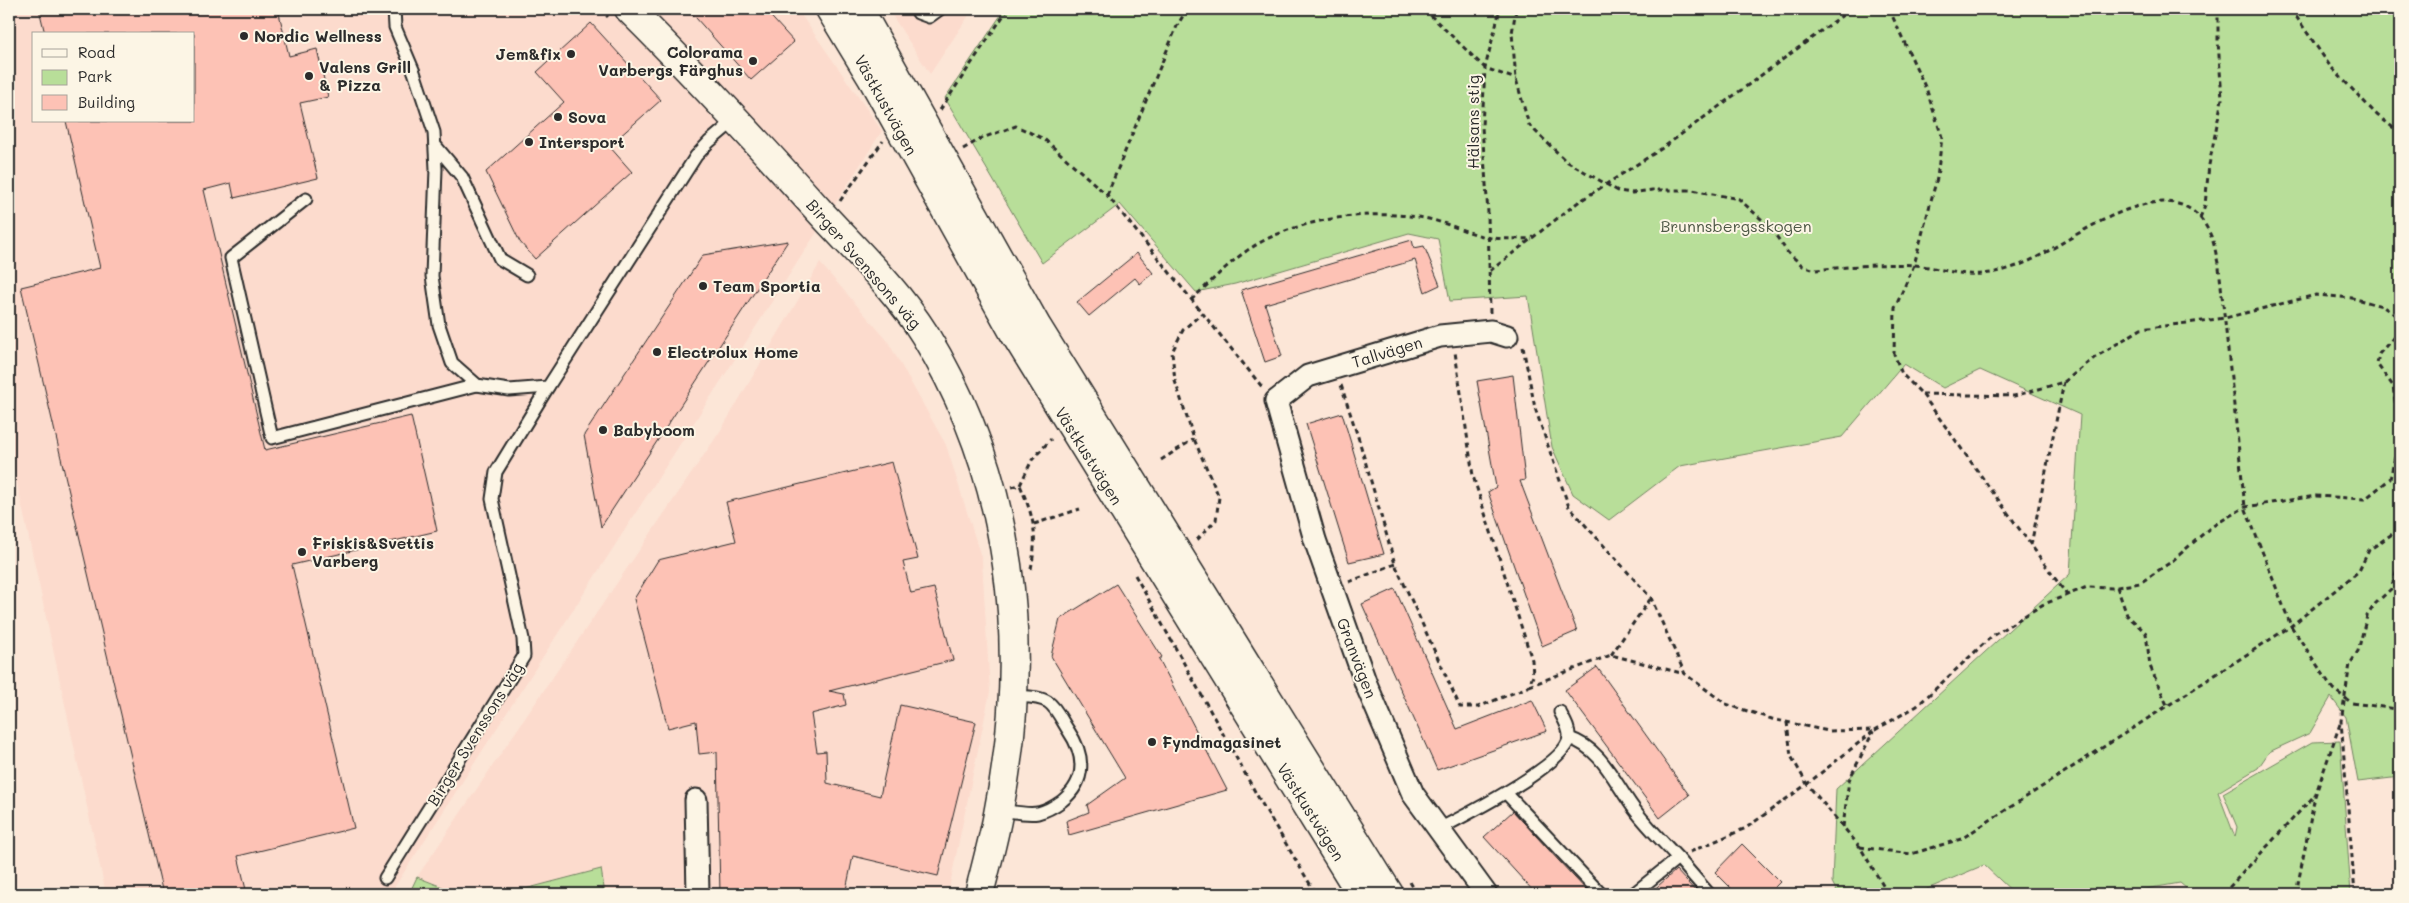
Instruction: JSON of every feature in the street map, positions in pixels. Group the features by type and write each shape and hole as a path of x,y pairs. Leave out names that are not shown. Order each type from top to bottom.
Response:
{"street":[{"name":"Birger Svenssons väg","path":"644,9 704,83 882,279 924,333 953,385 981,454 994,492 1005,543 1014,640 1014,696 999,810 979,894"},
{"name":"Västkustvägen","path":"830,9 872,78 979,272 1038,373 1361,894"},
{"name":"Västkustvägen","path":"859,9 1037,327 1398,886"},
{"name":"Birger Svenssons väg","path":"621,15 704,83"},
{"name":"Tallvägen","path":"1276,400 1308,376 1440,336 1499,333"},
{"name":"Granvägen","path":"1276,400 1315,540 1366,684 1414,794 1486,894"},
{"path":"696,800 698,894"}],"lane":[{"path":"394,9 395,27 426,103 434,132 432,276 439,325 452,363 477,385"},
{"path":"916,9 918,13 929,17 940,9"},
{"name":"Birger Svenssons väg","path":"385,878 524,656 523,639 492,499 496,472 548,387 696,156 709,142 737,119"},
{"path":"435,145 462,177 500,259 527,275"},
{"path":"306,199 231,258 272,438 477,385 509,390 548,387"},
{"path":"999,810 1038,813 1054,806 1079,783 1082,770 1081,757 1075,740 1052,706 1047,701 1034,697 1014,696"},
{"path":"1439,829 1506,793 1561,753 1569,738 1560,712"},
{"path":"1569,738 1585,744 1599,757 1638,814 1709,894"},
{"path":"1506,793 1601,894"},
{"path":"1633,894 1678,858"}],"path":[{"path":"600,9 621,15"},
{"path":"940,111 1008,9"},
{"path":"1107,195 1177,26 1188,9"},
{"path":"1424,9 1485,68 1516,79"},
{"name":"Hälsans stig","path":"1499,333 1490,271 1482,127 1485,68 1500,9"},
{"path":"1516,9 1512,33 1516,79 1529,124 1566,161 1618,191 1632,193 1652,190 1692,190 1739,199 1770,227 1788,252 1802,266 1815,270 1914,265 1962,274 2001,271 2038,257 2120,212 2152,202 2176,202 2189,208 2200,219 2210,234 2219,267 2245,507 2291,626 2333,689 2352,703 2400,708"},
{"path":"1490,271 1607,183 1664,147 1851,9"},
{"path":"1889,9 1927,91 1942,137 1937,178 1914,265 1896,308 1894,354 1902,374 1922,394 2067,595"},
{"path":"2200,219 2204,206 2209,165 2222,99 2218,9"},
{"path":"2291,9 2330,66 2377,115 2400,133"},
{"path":"936,105 944,119"},
{"path":"962,149 982,138 1016,126 1044,139 1107,195 1201,314 1250,373 1276,400"},
{"path":"827,218 884,140"},
{"path":"958,142 967,158"},
{"path":"1191,300 1249,249 1265,239 1289,230 1322,222 1380,214 1416,218 1488,238 1532,239"},
{"path":"1922,394 2014,396 2064,382 2094,358 2142,329 2225,318 2316,295 2352,298 2382,306 2400,318"},
{"path":"1197,540 1216,520 1219,497 1194,439 1175,380 1172,352 1183,330 1201,314"},
{"path":"1678,858 1746,828 1807,784 1874,730 1917,706 1992,636 2042,605 2087,586 2117,587 2140,583 2171,562 2211,527 2245,507 2316,496 2365,499 2390,480 2400,439 2393,386 2377,364 2379,354 2400,330"},
{"path":"1499,333 1521,338 1535,408 1569,507 1651,598 1685,674"},
{"path":"1452,334 1473,476 1532,660 1532,676 1528,686"},
{"path":"1335,368 1360,440 1395,564 1460,707 1478,708 1528,686 1611,655 1651,598"},
{"path":"2031,546 2064,382"},
{"path":"1020,484 1032,460 1051,439"},
{"path":"1161,460 1194,439"},
{"path":"1034,524 1080,510"},
{"path":"2400,525 2398,530 2400,546"},
{"path":"1860,847 1911,854 1961,839 2291,626 2360,571 2370,550 2398,530"},
{"path":"1192,532 1203,548"},
{"path":"2355,894 2341,721 2343,696 2350,664 2358,651 2367,616 2375,604 2391,589 2400,559"},
{"path":"1332,588 1395,564"},
{"path":"2117,587 2126,616 2146,632 2150,666 2167,705"},
{"path":"1611,655 1685,674 1726,704 1787,722 1828,732 1874,730"},
{"path":"2296,894 2315,796 2341,721"},
{"path":"1787,722 1791,756 1807,784 1860,847 1888,894"},
{"path":"1843,827 1849,780 1874,730"},
{"path":"2223,894 2315,796"},
{"path":"1398,886 1417,894"}],"shaded area":[{"path":"9,9 797,9 882,131 390,894 106,894 9,446"},
{"path":"888,9 973,9 930,74"},
{"path":"820,263 887,340 946,445 982,560 990,692 948,894 605,894 600,870 506,894 460,894 417,877 721,430"}],"green space":[{"name":"Brunnsbergsskogen","path":"1005,9 2400,9 2400,777 2358,782 2346,717 2331,697 2310,733 2269,752 2258,768 2218,792 2235,837 2237,827 2223,793 2312,742 2340,741 2351,894 2193,894 2180,883 2117,894 2015,894 1984,865 1927,889 1926,894 1838,894 1832,882 1836,789 2070,574 2080,415 1980,370 1943,388 1904,364 1842,437 1680,466 1609,520 1573,494 1552,447 1528,296 1450,301 1438,239 1409,233 1235,284 1196,292 1120,204 1042,263 945,98"},
{"path":"601,869 605,894 506,894"},
{"path":"417,877 460,894 409,894"}],"building":[{"path":"39,9 278,9 289,56 317,49 328,97 300,103 318,178 234,198 231,183 204,190 265,450 411,416 437,531 292,565 354,828 238,856 247,894 163,894 21,287 100,268 66,122 195,122 195,32 45,32"},
{"name":"Colorama Varbergs Färghus","path":"688,9 764,9 794,42 751,80"},
{"path":"591,23 661,100 609,146 632,172 535,259 520,242 486,172 564,102 537,72"},
{"path":"1412,240 1414,248 1424,246 1440,285 1425,292 1415,260 1265,304 1282,356 1265,362 1241,290"},
{"path":"788,241 601,527 584,435 703,255"},
{"path":"1137,253 1153,273 1140,284 1135,278 1089,316 1077,302"},
{"path":"1513,375 1525,480 1520,481 1577,631 1542,646 1488,492 1496,487 1477,381"},
{"path":"1342,413 1384,554 1349,562 1306,424"},
{"path":"892,462 918,559 903,562 911,593 934,588 953,660 829,691 844,694 846,705 811,714 817,752 826,751 827,783 880,796 900,705 976,722 938,876 853,856 846,890 807,892 807,894 720,894 717,752 699,754 696,721 668,728 634,599 658,560 736,541 726,502"},
{"name":"Fyndmagasinet","path":"1116,584 1162,657 1159,659 1227,790 1069,835 1066,821 1089,812 1087,805 1125,778 1051,656 1060,619"},
{"path":"1395,589 1457,729 1532,700 1547,731 1437,770 1362,604"},
{"path":"1597,667 1689,795 1660,818 1565,690"},
{"path":"1513,811 1590,894 1536,894 1484,837"},
{"path":"1742,844 1780,882 1768,894 1737,894 1715,872"},
{"path":"1676,870 1698,894 1649,894"}],"place":[{"name":"Nordic Wellness","path":"244,36"},
{"name":"Jem&fix","path":"571,54"},
{"name":"Colorama Varbergs Färghus","path":"753,61"},
{"name":"Valens Grill & Pizza","path":"309,76"},
{"name":"Sova","path":"558,117"},
{"name":"Intersport","path":"529,142"},
{"name":"Team Sportia","path":"703,286"},
{"name":"Electrolux Home","path":"657,352"},
{"name":"Babyboom","path":"603,430"},
{"name":"Friskis&Svettis Varberg","path":"302,552"},
{"name":"Fyndmagasinet","path":"1152,742"}]}
